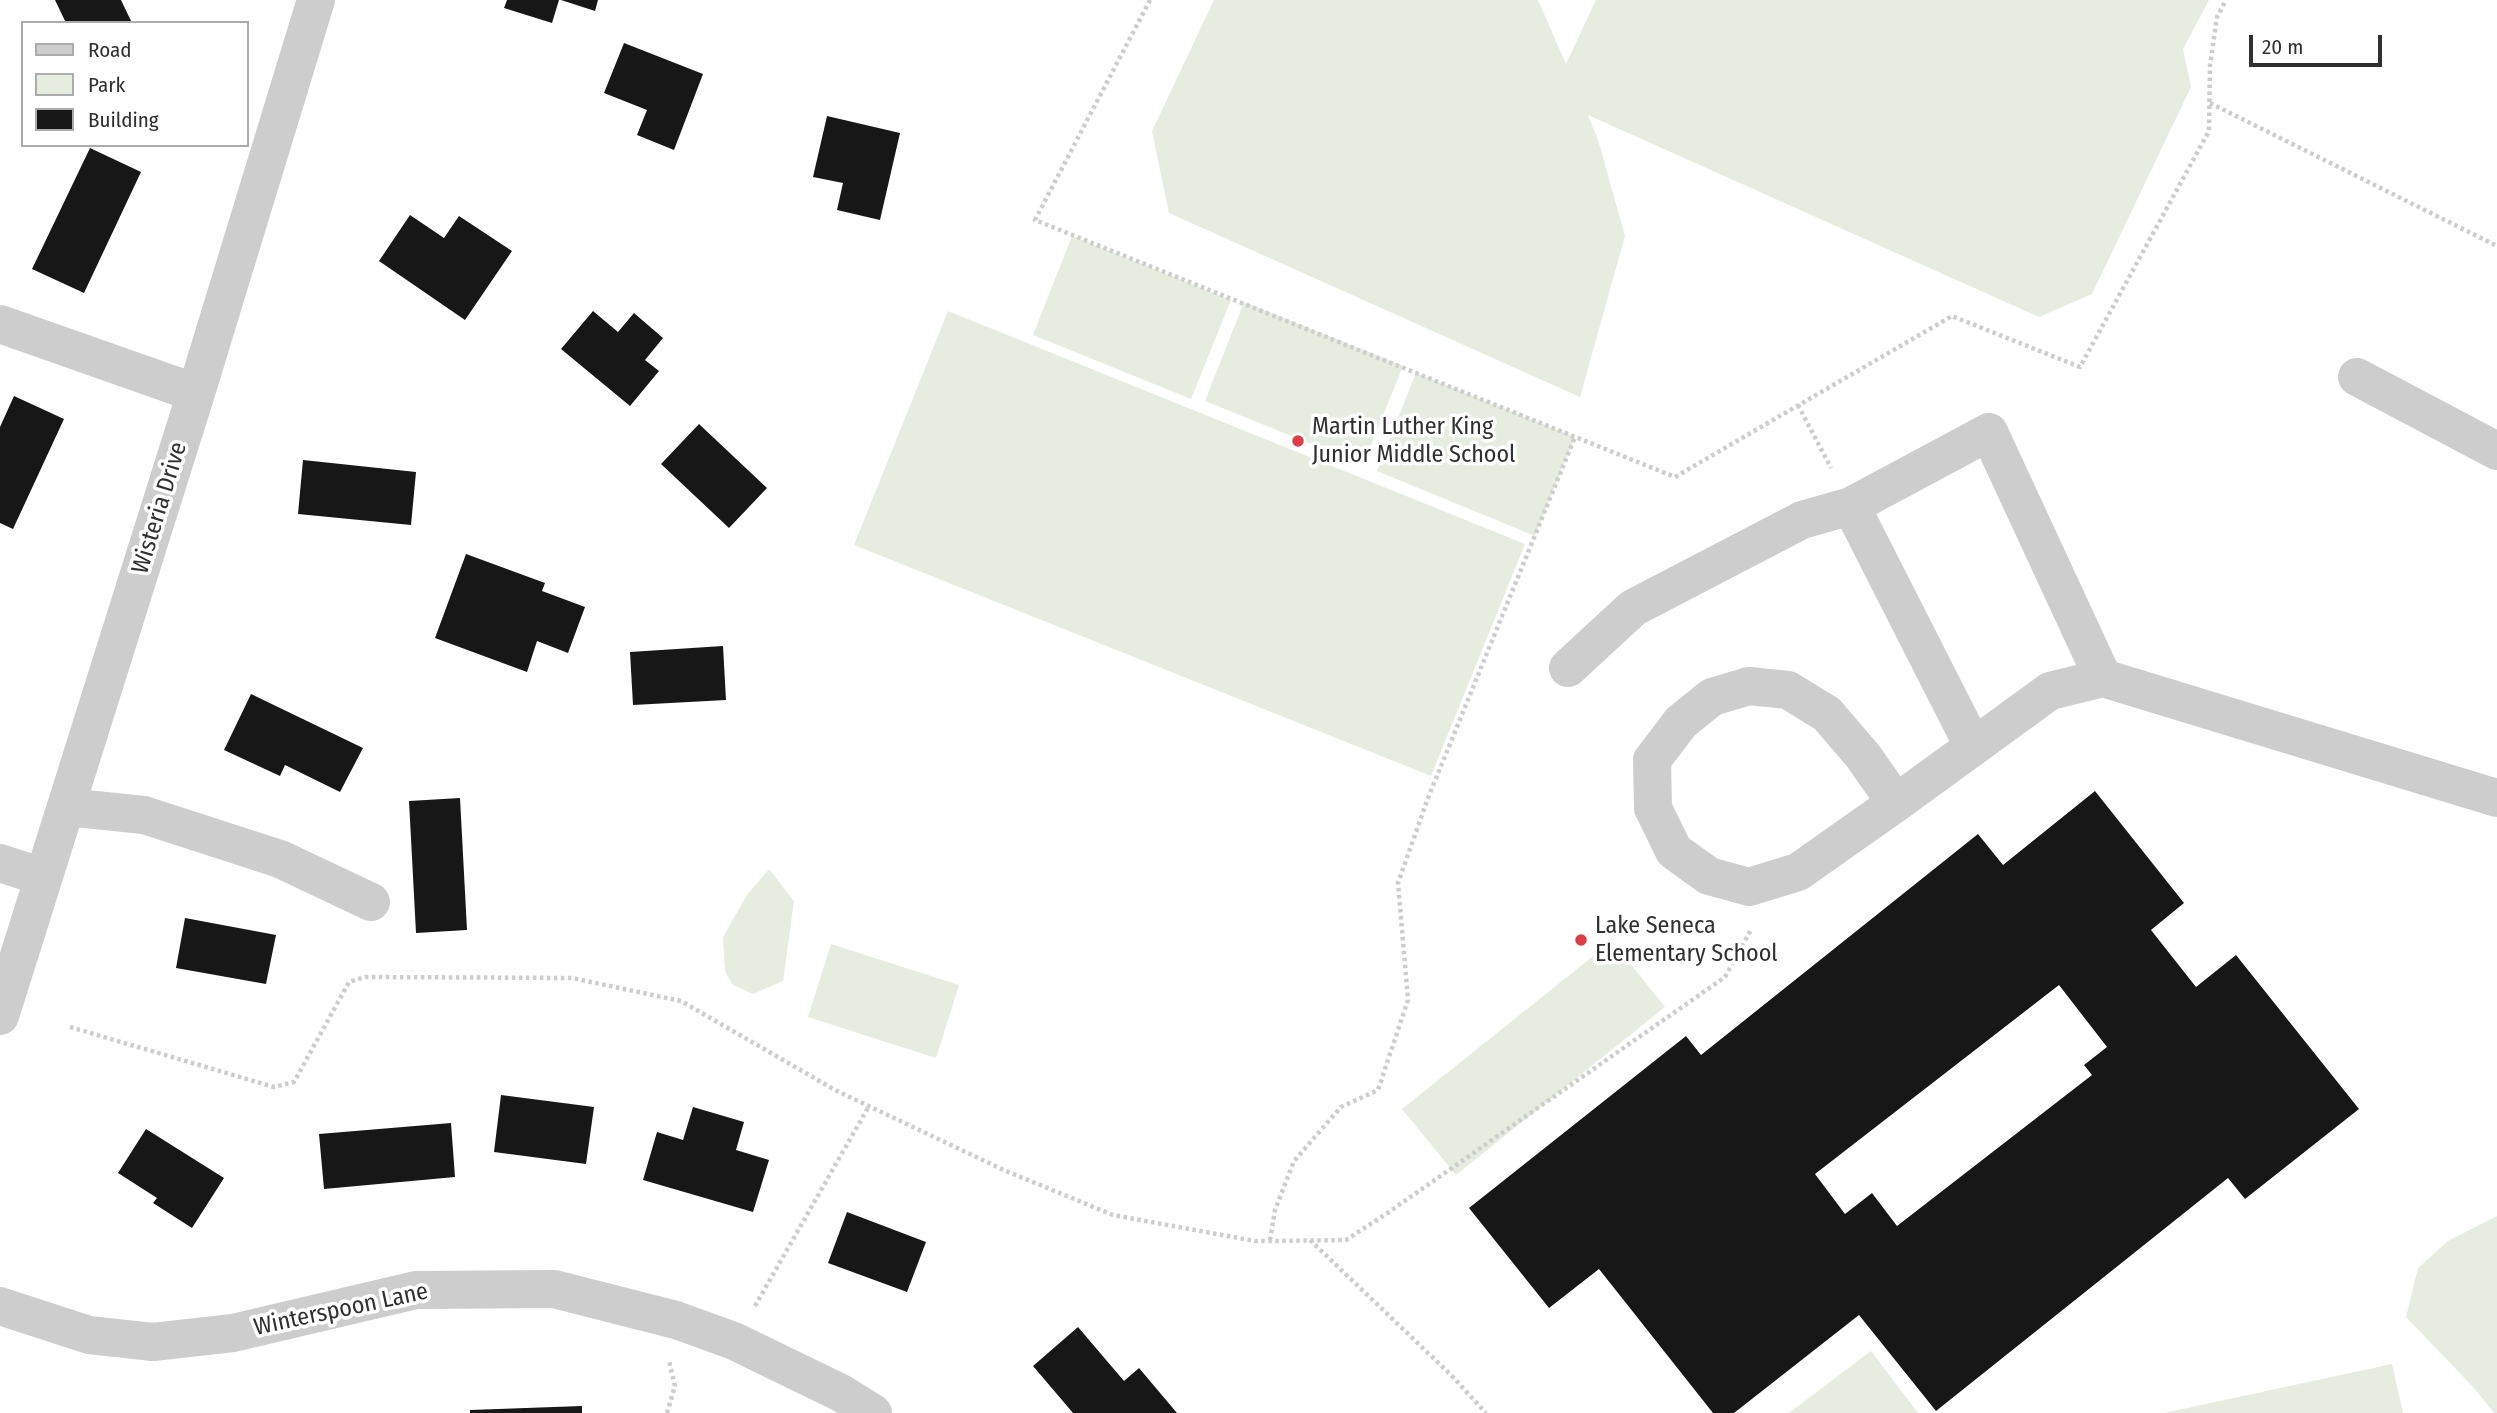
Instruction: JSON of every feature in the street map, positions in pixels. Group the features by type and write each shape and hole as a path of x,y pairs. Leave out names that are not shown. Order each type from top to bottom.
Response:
{"street":[{"name":"Wisteria Drive","path":"0,1016 196,393 316,0"},
{"path":"0,324 196,393"},
{"path":"2357,377 2497,451"},
{"path":"1568,668 1633,608 1802,520 1851,506 1989,432 2103,678"},
{"path":"1851,506 1973,746"},
{"path":"1896,803 1863,756 1827,715 1787,690 1749,686 1712,697 1681,722 1652,760 1653,808 1674,851 1709,876 1749,887 1798,873 1896,803 2050,691 2103,678 2497,798"},
{"path":"66,807 144,815 280,859 372,902"},
{"path":"0,863 43,877"},
{"name":"Winterspoon Lane","path":"0,1307 89,1335 153,1342 233,1333 416,1290 554,1289 676,1320 734,1341 841,1392 873,1413"}],"path":[{"path":"1150,0 1035,220 1675,477 1952,316 2080,367 2209,131 2210,65 2217,17 2226,0"},
{"path":"2210,103 2497,246"},
{"path":"1798,405 1851,506"},
{"path":"1270,1241 1275,1210 1294,1161 1341,1107 1378,1090 1388,1066 1408,1000 1398,883 1428,798 1575,437"},
{"path":"70,1027 274,1087 293,1082 349,982 365,977 572,978 681,1001 837,1091 1006,1171 1113,1215 1255,1241 1346,1240 1725,977 1780,878"},
{"path":"734,1341 869,1106"},
{"path":"1310,1240 1451,1375 1486,1413"}],"green space":[{"path":"1214,0 1538,0 1566,64 1596,0 2209,0 2183,49 2191,87 2092,294 2039,317 1588,115 1598,140 1625,236 1580,397 1169,213 1152,131"},
{"path":"1072,236 1231,300 1191,399 1033,335"},
{"path":"1244,302 1403,366 1363,465 1205,401"},
{"path":"948,311 1525,544 1431,776 854,545"},
{"path":"1416,373 1575,437 1535,536 1377,471"},
{"path":"769,869 794,901 783,981 753,994 733,985 725,971 723,937 747,895"},
{"path":"1612,941 1665,1007 1456,1175 1402,1109"},
{"path":"831,944 959,985 936,1058 808,1017"},
{"path":"2497,1216 2497,1413 2494,1413 2474,1388 2406,1317 2418,1268 2448,1241"},
{"path":"1871,1351 1918,1413 1789,1413"},
{"path":"2392,1364 2403,1413 2164,1413"}],"building":[{"path":"55,0 121,0 131,21 65,21"},
{"path":"507,0 559,0 552,23 504,8"},
{"path":"561,0 598,0 595,11"},
{"path":"624,43 703,74 674,150 637,135 647,110 604,93"},
{"path":"827,116 900,133 880,220 837,210 843,183 813,177"},
{"path":"90,148 141,172 84,293 32,269"},
{"path":"410,215 444,238 459,216 512,251 465,320 379,261"},
{"path":"593,311 618,332 634,313 663,338 645,360 659,371 630,406 561,349"},
{"path":"14,396 64,419 13,529 0,523 0,427"},
{"path":"699,424 767,488 729,528 661,464"},
{"path":"303,460 416,472 411,525 298,514"},
{"path":"466,554 545,583 542,591 585,607 568,653 537,641 527,672 435,638"},
{"path":"723,646 726,700 633,705 630,652"},
{"path":"251,694 363,748 340,792 285,765 280,776 224,750"},
{"path":"2095,791 2184,903 2151,930 2196,987 2236,955 2359,1109 2245,1199 2228,1178 1936,1411 1859,1315 1734,1413 1713,1413 1599,1269 1549,1308 1469,1208 1686,1036 1701,1055 1978,834 2003,865","holes":["2059,985 2107,1047 2084,1065 2092,1075 1897,1226 1872,1193 1845,1214 1815,1174"]},
{"path":"460,798 467,930 416,933 409,801"},
{"path":"185,918 276,935 266,984 176,968"},
{"path":"501,1095 594,1107 586,1164 494,1152"},
{"path":"693,1107 744,1122 736,1150 769,1160 753,1212 643,1180 657,1132 683,1140"},
{"path":"451,1123 455,1177 324,1189 319,1134"},
{"path":"146,1129 224,1178 192,1228 153,1203 157,1198 118,1173"},
{"path":"847,1212 926,1242 907,1292 828,1263"},
{"path":"1078,1327 1124,1381 1139,1368 1177,1413 1073,1413 1033,1366"},
{"path":"582,1406 582,1413 470,1413 470,1410"}],"place":[{"name":"Martin Luther King Junior Middle School","path":"1298,441"},
{"name":"Lake Seneca Elementary School","path":"1581,940"}]}
